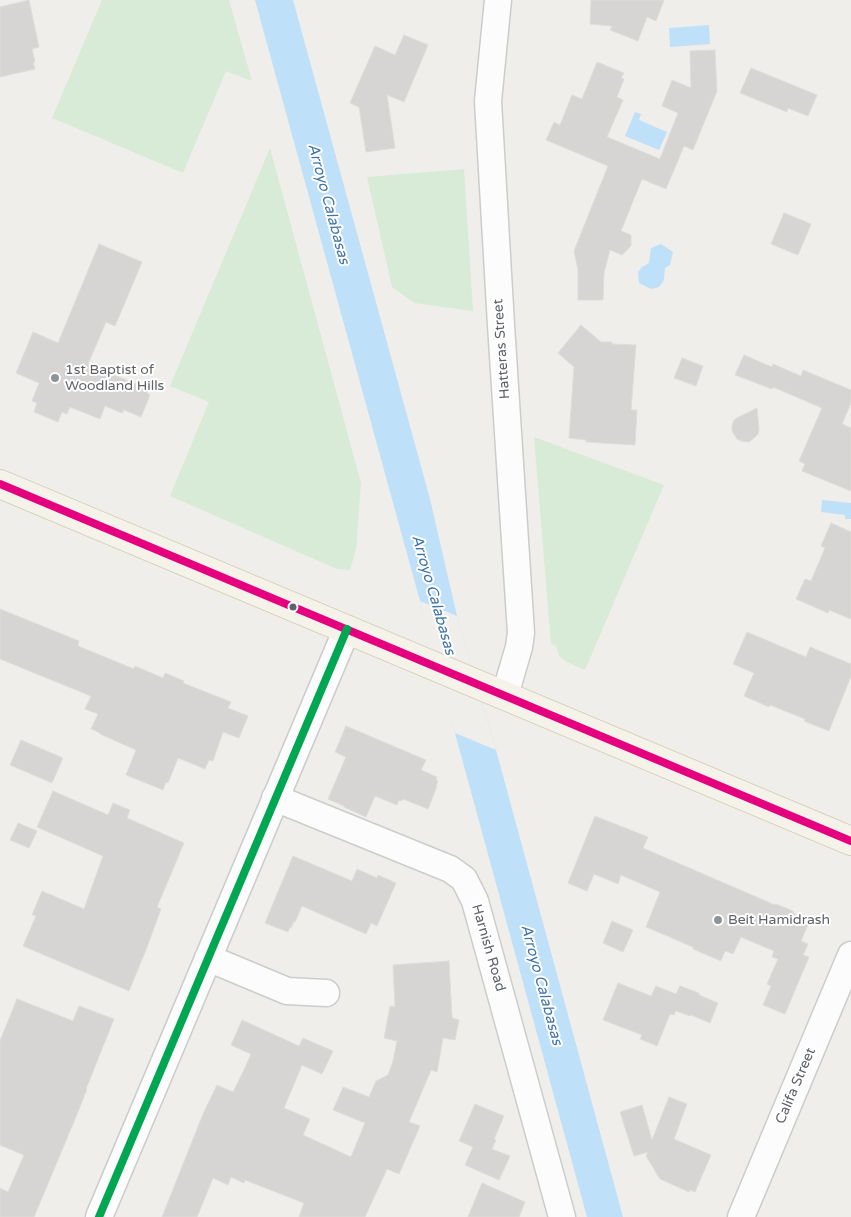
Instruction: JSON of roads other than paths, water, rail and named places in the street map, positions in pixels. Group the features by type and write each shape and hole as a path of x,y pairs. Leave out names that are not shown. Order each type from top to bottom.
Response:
{"main road":[{"path":"0,484 851,841"}],"street":[{"name":"Hatteras Street","path":"498,0 488,101 500,325 521,633 505,695"},
{"path":"98,1217 347,629"},
{"name":"Harnish Road","path":"275,798 450,869 464,879 475,901 562,1217"},
{"name":"Califa Street","path":"740,1217 851,955"},
{"path":"208,958 287,991 326,993"}],"water":[{"name":"Arroyo Calabasas","path":"255,0 293,0 430,499 457,616 496,750 623,1217 587,1217"},
{"path":"709,25 710,44 670,47 669,28"},
{"path":"635,112 641,114 639,120 667,132 659,150 625,136"},
{"path":"661,244 673,252 670,265 665,268 664,280 659,287 651,289 639,283 638,272 649,263 651,248"},
{"path":"822,500 851,503 851,519 845,519 845,515 821,512"}],"place":[{"name":"1st Baptist of Woodland Hills","path":"55,378"},
{"name":"Beit Hamidrash","path":"718,920"}]}
